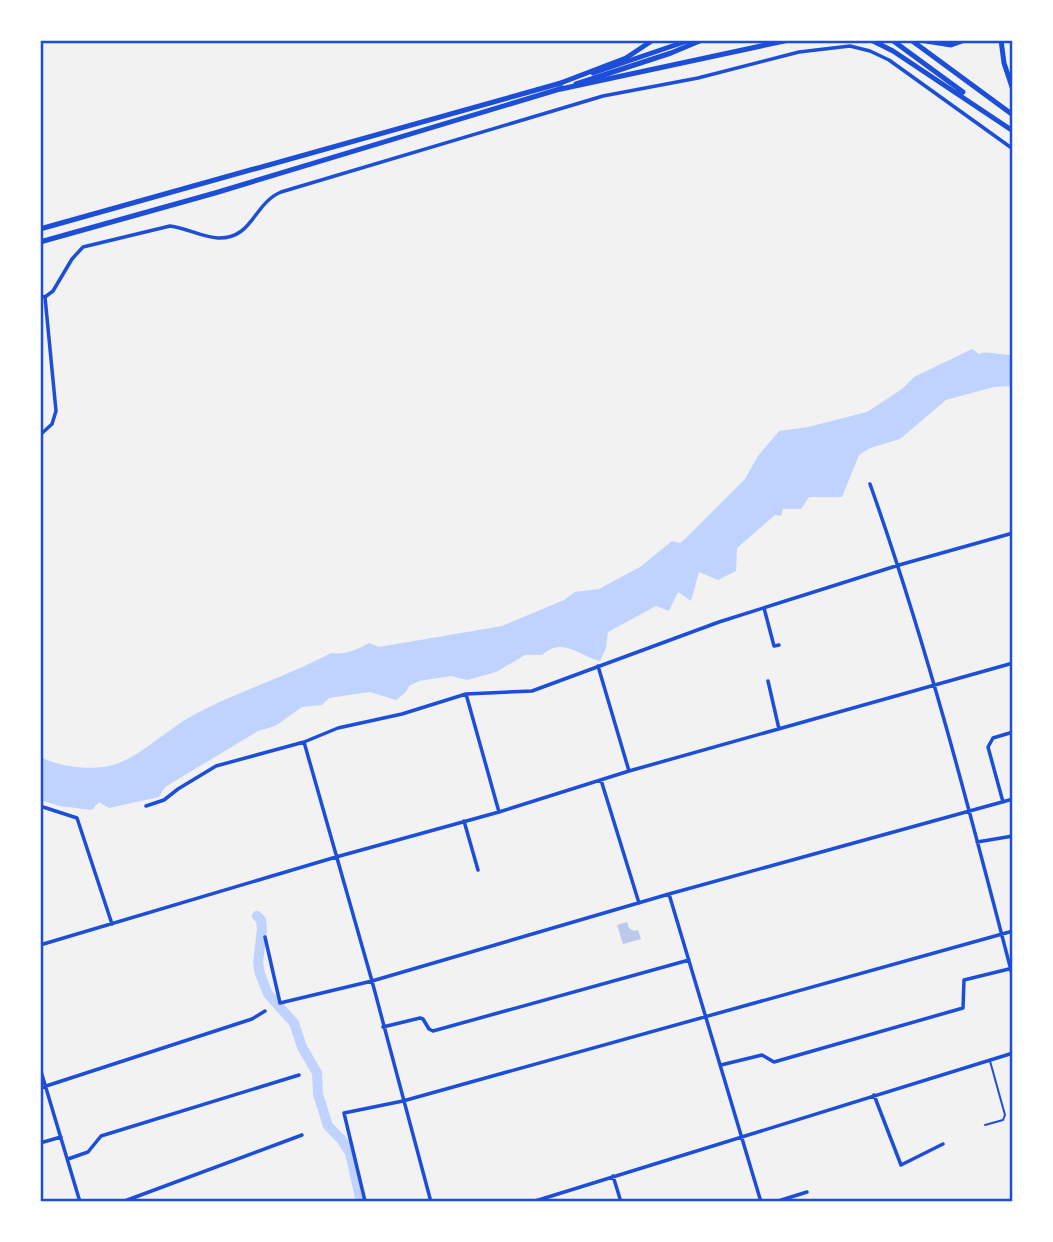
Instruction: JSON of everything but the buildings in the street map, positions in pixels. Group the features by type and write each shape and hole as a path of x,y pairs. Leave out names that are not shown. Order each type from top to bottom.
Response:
{"main road":[{"path":"559,86 626,58 653,40"},
{"path":"40,242 215,192 559,86 690,40"},
{"path":"40,229 559,86 659,57 702,40"},
{"path":"559,86 789,40"},
{"path":"871,40 893,51 1013,130"},
{"path":"892,40 1013,130"},
{"path":"911,40 1013,115"},
{"path":"920,40 951,45 965,40"},
{"path":"1001,40 1004,63 1013,90"}],"street":[{"path":"40,435 52,424 56,411 42,296 52,291 83,247 170,226 183,227 208,237 235,236 245,230 271,196 281,192 603,96 698,78 823,48 850,46 889,60 1013,149"},
{"path":"870,484 899,565 1013,978"},
{"path":"146,806 164,800 216,766 304,741 338,728 402,714 466,694 532,691 764,608 899,565 1013,533"},
{"path":"764,608 774,646 779,645"},
{"path":"40,945 336,857 499,812 629,771 1013,663"},
{"path":"598,666 629,771"},
{"path":"768,681 779,729"},
{"path":"466,694 499,812"},
{"path":"1003,802 988,747 993,738 1013,732"},
{"path":"304,741 431,1202"},
{"path":"601,780 639,903"},
{"path":"265,937 280,1003 372,981 670,894 1013,799"},
{"path":"40,806 77,818 111,924"},
{"path":"464,821 478,870"},
{"path":"977,842 1013,836"},
{"path":"670,894 761,1202"},
{"path":"365,1201 344,1113 403,1101 1013,931"},
{"path":"383,1027 419,1018 424,1019 433,1031 689,960"},
{"path":"722,1065 762,1055 774,1062 963,1008 964,980 1011,968"},
{"path":"40,1088 252,1019 265,1011"},
{"path":"532,1202 1013,1053"},
{"path":"40,1068 80,1202"},
{"path":"68,1159 88,1152 101,1136 299,1075"},
{"path":"874,1096 901,1165 943,1144"},
{"path":"122,1202 302,1135"},
{"path":"40,1143 61,1137"},
{"path":"613,1176 621,1202"},
{"path":"775,1202 807,1192"}],"lane":[{"path":"985,1125 1003,1119 1005,1115 990,1060"}],"water":[{"path":"972,349 979,354 1013,355 1013,386 994,387 946,400 900,439 870,448 859,455 842,497 809,497 801,509 783,509 781,516 775,515 737,548 736,571 718,580 699,572 691,601 678,592 669,611 656,606 608,632 606,648 600,661 571,649 557,647 542,655 525,655 496,672 467,680 451,676 419,681 409,686 396,700 370,692 329,698 322,705 302,707 275,726 258,731 165,787 159,797 109,808 99,802 92,810 60,806 40,800 40,756 55,763 75,767 96,768 113,765 132,756 207,708 331,653 350,651 369,643 379,647 502,626 564,600 575,592 599,589 640,567 672,541 680,543 685,539 745,479 758,456 779,431 808,427 867,412 902,389 914,377"}],"waterway":[{"path":"257,916 261,920 262,929 258,963 260,974 268,994 294,1023 302,1047 317,1073 318,1094 328,1126 350,1153 361,1202"}]}
